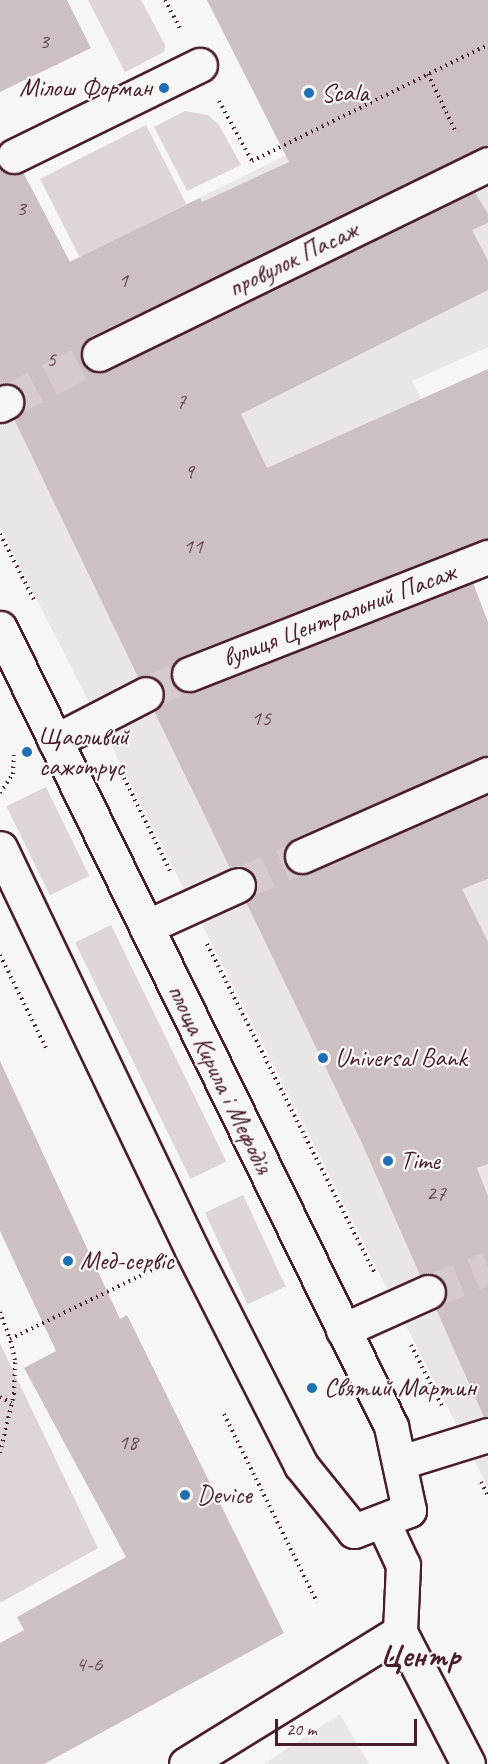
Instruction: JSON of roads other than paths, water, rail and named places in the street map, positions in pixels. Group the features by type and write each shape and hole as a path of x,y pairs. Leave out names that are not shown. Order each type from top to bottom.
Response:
{"street":[{"path":"14,156 200,65"},
{"name":"провулок Пасаж","path":"99,354 481,167"},
{"name":"вулиця Центральний Пасаж","path":"189,674 488,557"},
{"name":"площа Кирила і Мефодія","path":"0,628 391,1426 401,1462 409,1510 383,1522 354,1531 301,1465 192,1250 0,848"},
{"path":"55,741 146,694"},
{"path":"302,856 488,774"},
{"path":"146,927 238,885"},
{"path":"343,1330 428,1292"},
{"path":"401,1462 475,1439"},
{"path":"383,1522 403,1565 400,1632 468,1764"},
{"path":"186,1764 400,1632"}],"tunnel":[{"path":"6,402 99,354"},
{"path":"146,694 189,674"},
{"path":"238,885 302,856"},
{"path":"428,1292 488,1268"}],"place":[{"name":"Мілош Форман","path":"164,88"},
{"name":"Scala","path":"309,93"},
{"name":"Щасливий сажотрус","path":"27,752"},
{"name":"Universal Bank","path":"323,1058"},
{"name":"Time","path":"388,1161"},
{"name":"Мед-сервіс","path":"68,1261"},
{"name":"Святий Мартин","path":"312,1388"},
{"name":"Device","path":"185,1495"}],"district":[{"name":"Центр","path":"420,1656"}]}
